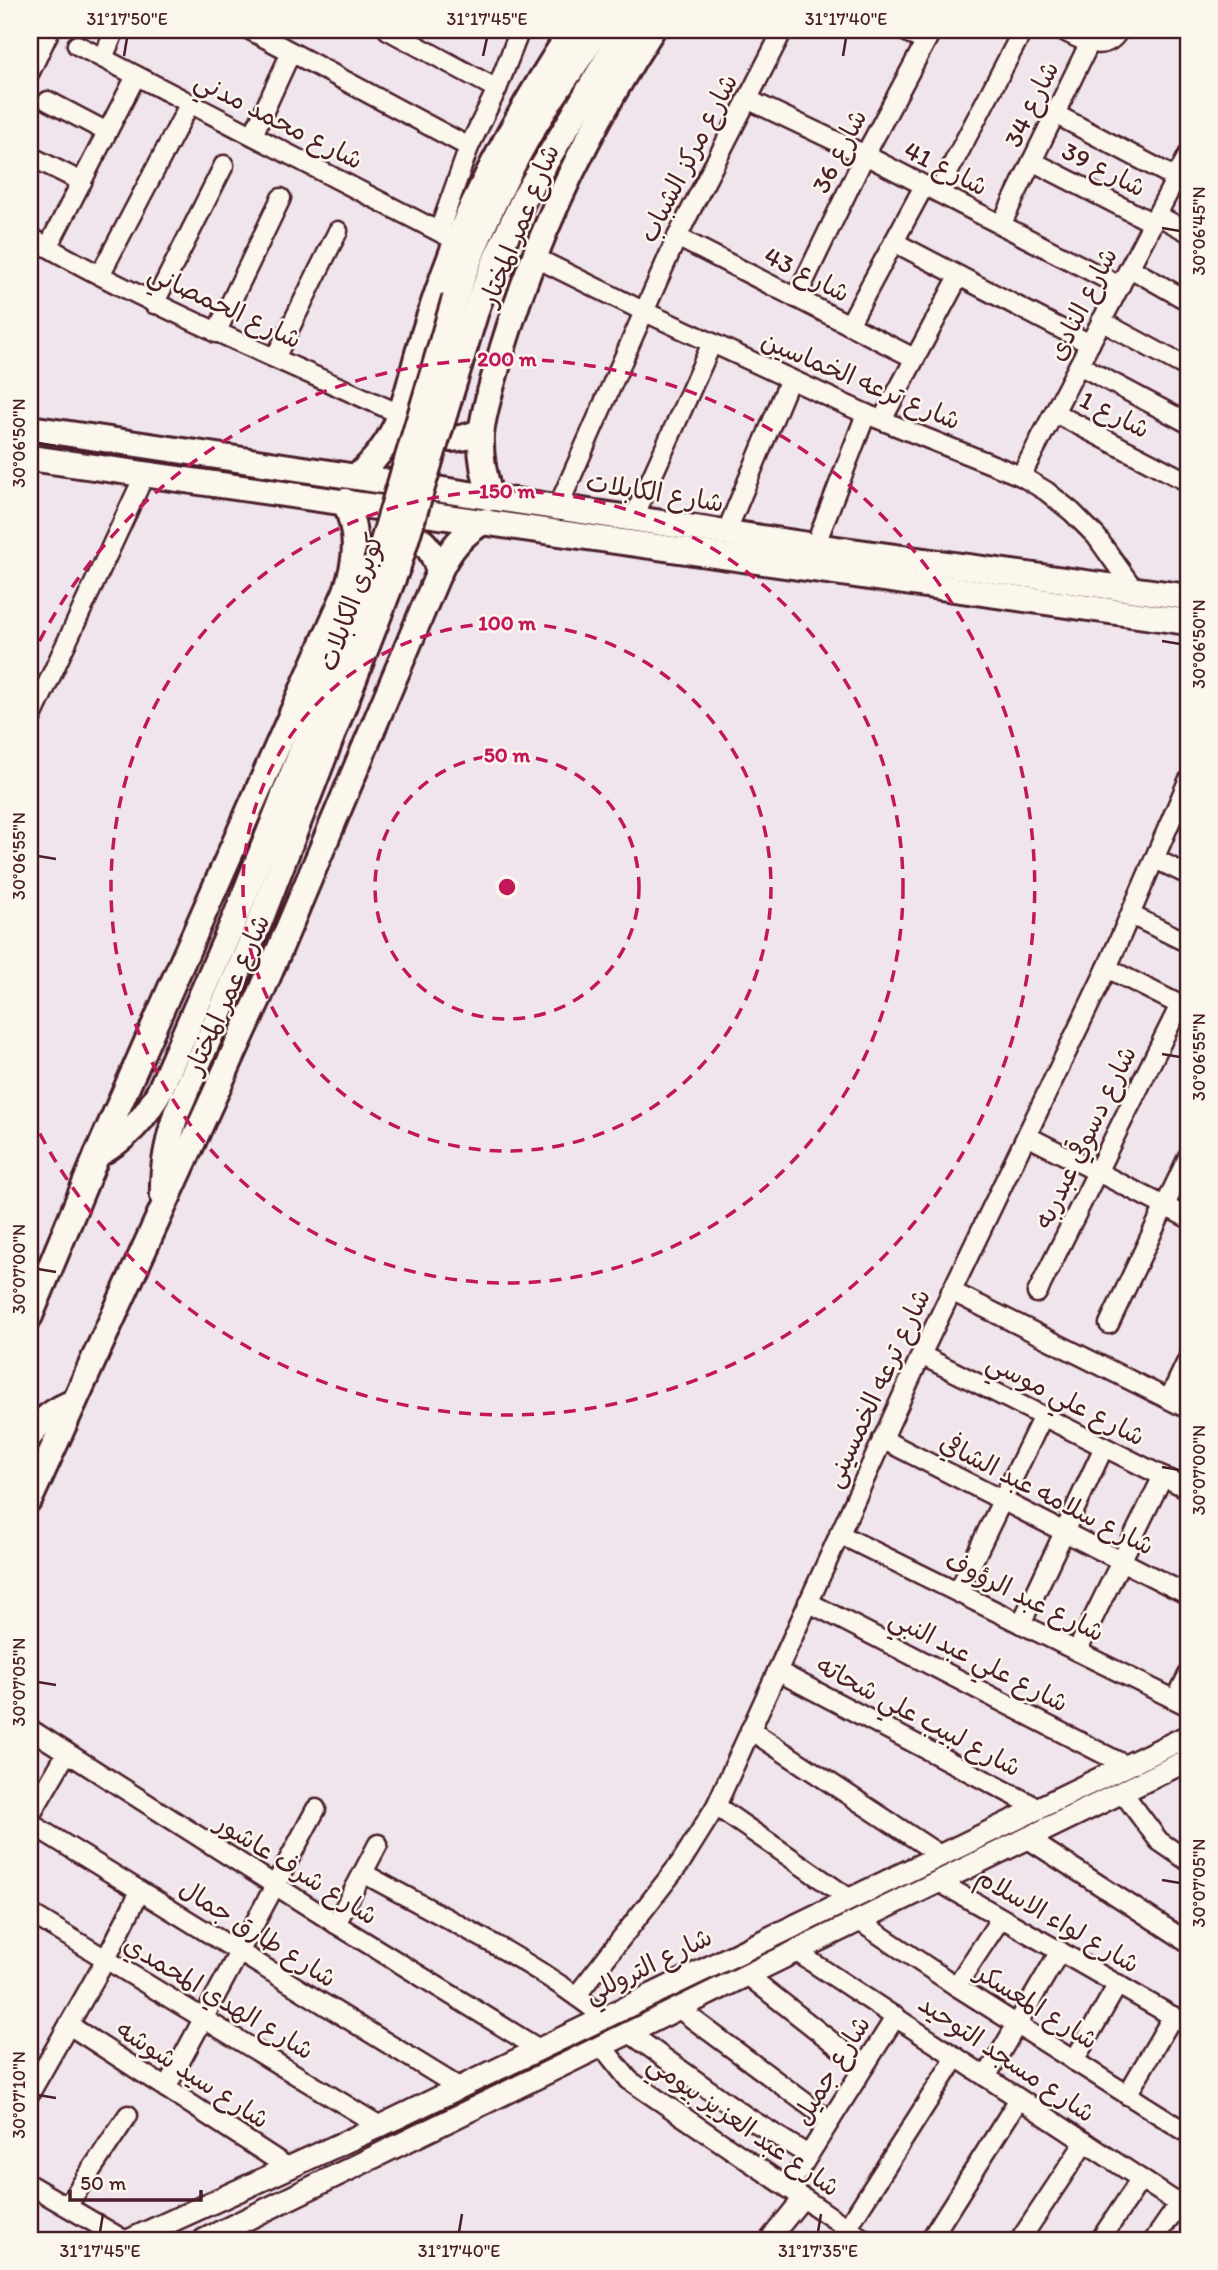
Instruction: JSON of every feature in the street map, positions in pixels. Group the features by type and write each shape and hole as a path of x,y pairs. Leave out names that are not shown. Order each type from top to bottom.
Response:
{"main road":[{"name":"شارع عمر المختار","path":"356,477 385,448 402,415 432,309 448,236 572,30"},
{"name":"كوبرى الكابلات","path":"163,1207 167,1144 176,1114 258,926 377,563 467,301 473,247 501,186 531,131 598,30"},
{"name":"كوبرى الكابلات","path":"467,301 498,254 524,198 625,30"},
{"name":"شارع عمر المختار","path":"491,498 482,462 481,431 510,326 534,257 573,167 595,124 652,30"},
{"path":"402,415 419,430 439,439 461,439 481,431"},
{"name":"شارع الكابلات","path":"30,428 815,546 1188,597"},
{"name":"شارع الكابلات","path":"30,458 1188,622"},
{"path":"345,501 354,530 377,563"},
{"name":"شارع عمر المختار","path":"30,1499 261,993 439,572 456,544 474,527 485,522"},
{"path":"377,563 366,544 382,534 402,532 420,538 433,553 439,572"},
{"name":"كوبرى الكابلات","path":"30,1316 97,1155 134,1128 160,1090 236,916 377,563"},
{"path":"30,1436 52,1413 74,1402"}],"street":[{"path":"30,72 50,30"},
{"path":"103,58 116,30"},
{"path":"250,30 469,147"},
{"path":"388,30 497,89"},
{"name":"شارع عمر المختار","path":"448,236 469,147 497,89 520,30"},
{"name":"شارع مركز الشباب","path":"558,508 677,237 783,30"},
{"path":"903,30 928,36"},
{"path":"849,325 894,242 931,189 1023,30"},
{"path":"1062,30 1089,44 1098,45 1108,42 1119,30"},
{"name":"شارع 36","path":"796,298 865,155 928,36"},
{"name":"شارع 34","path":"1001,225 1089,44"},
{"name":"شارع محمد مدني","path":"77,45 448,236"},
{"path":"253,135 291,52"},
{"path":"48,247 136,76"},
{"name":"شارع 41","path":"747,99 865,155 1120,286"},
{"path":"48,101 107,132"},
{"path":"100,275 190,103"},
{"path":"1055,114 1176,178"},
{"path":"30,156 82,182"},
{"name":"شارع النادى","path":"1021,476 1187,159"},
{"name":"شارع 39","path":"1032,161 1188,232"},
{"path":"154,304 223,165"},
{"path":"216,333 281,198"},
{"path":"275,358 338,231"},
{"name":"شارع الحمصاني","path":"30,237 154,304 402,415"},
{"name":"شارع 43","path":"677,237 914,358"},
{"path":"894,242 1090,344"},
{"name":"شارع ترعه الخماسين","path":"534,257 643,312 874,417 1021,476 1046,491 1096,536 1135,591"},
{"path":"1129,268 1188,301"},
{"path":"815,546 874,417 914,358 959,276"},
{"path":"1101,321 1188,368"},
{"path":"632,519 712,343"},
{"path":"1079,365 1188,423"},
{"path":"726,533 790,379"},
{"name":"شارع 1","path":"1055,413 1188,482"},
{"path":"30,720 145,474"},
{"name":"شارع ترعه الخمسينى","path":"577,1995 681,1862 716,1805 951,1291 1107,968 1155,859 1182,811 1188,781"},
{"path":"1155,859 1188,875"},
{"path":"1130,915 1188,943"},
{"path":"1107,968 1184,1007"},
{"name":"شارع دسوقي عبدربه","path":"1037,1293 1097,1171 1184,1007"},
{"path":"1027,1136 1188,1217"},
{"path":"1109,1324 1188,1157"},
{"path":"951,1291 1188,1409"},
{"name":"شارع علي موسي","path":"921,1355 1188,1489"},
{"path":"1169,1399 1188,1359"},
{"path":"958,1592 1043,1416"},
{"name":"شارع سلامه عبد الشافي","path":"883,1439 1188,1595"},
{"path":"1021,1624 1104,1447"},
{"path":"1077,1651 1163,1476"},
{"name":"شارع عبد الرؤوف","path":"839,1534 1182,1703"},
{"name":"شارع علي عبد النبي","path":"808,1601 1125,1765"},
{"name":"شارع لبيب علي شحاته","path":"777,1671 1038,1808"},
{"path":"1182,1703 1188,1675"},
{"name":"شارع شرف عاشور","path":"30,1729 275,1886 539,2049"},
{"path":"750,1730 940,1855"},
{"name":"شارع التروللي","path":"130,2240 460,2088 1188,1736"},
{"path":"30,1816 66,1754"},
{"name":"شارع التروللي","path":"204,2240 601,2045 1187,1763"},
{"path":"1123,1793 1159,1841 1188,1861"},
{"path":"716,1805 850,1899"},
{"path":"166,2088 316,1808"},
{"name":"شارع طارق جمال","path":"30,1823 460,2088"},
{"path":"1028,1839 1188,1942"},
{"path":"336,1924 378,1844"},
{"path":"363,1873 577,1995 605,2018"},
{"name":"شارع لواء الاسلام","path":"939,1882 1180,2020"},
{"path":"30,2093 106,1959 140,1891"},
{"path":"956,1986 1001,1918"},
{"name":"شارع المعسكر","path":"859,1921 1016,2025 1188,2133"},
{"name":"شارع الهدي المحمدي","path":"32,1922 106,1959 380,2126"},
{"name":"شارع مسجد التوحيد","path":"795,1951 1184,2207"},
{"path":"986,2077 1060,1951"},
{"path":"747,1975 864,2067"},
{"path":"1074,2062 1118,1984"},
{"path":"678,2008 830,2121"},
{"name":"شارع جميل","path":"769,2240 795,2193 808,2155 896,2016"},
{"path":"1127,2095 1180,2020"},
{"name":"شارع سيد شوشه","path":"68,2025 289,2168"},
{"path":"628,2032 747,2117 808,2155"},
{"name":"شارع عبد العزيز بيومي","path":"601,2045 629,2080 865,2240"},
{"path":"847,2228 956,2057"},
{"path":"930,2240 1019,2099"},
{"path":"66,2206 128,2115"},
{"path":"350,2140 361,2163"},
{"path":"1020,2240 1086,2142"},
{"path":"1100,2240 1141,2179"},
{"path":"30,2185 124,2240"},
{"path":"1154,2240 1184,2207"}]}
